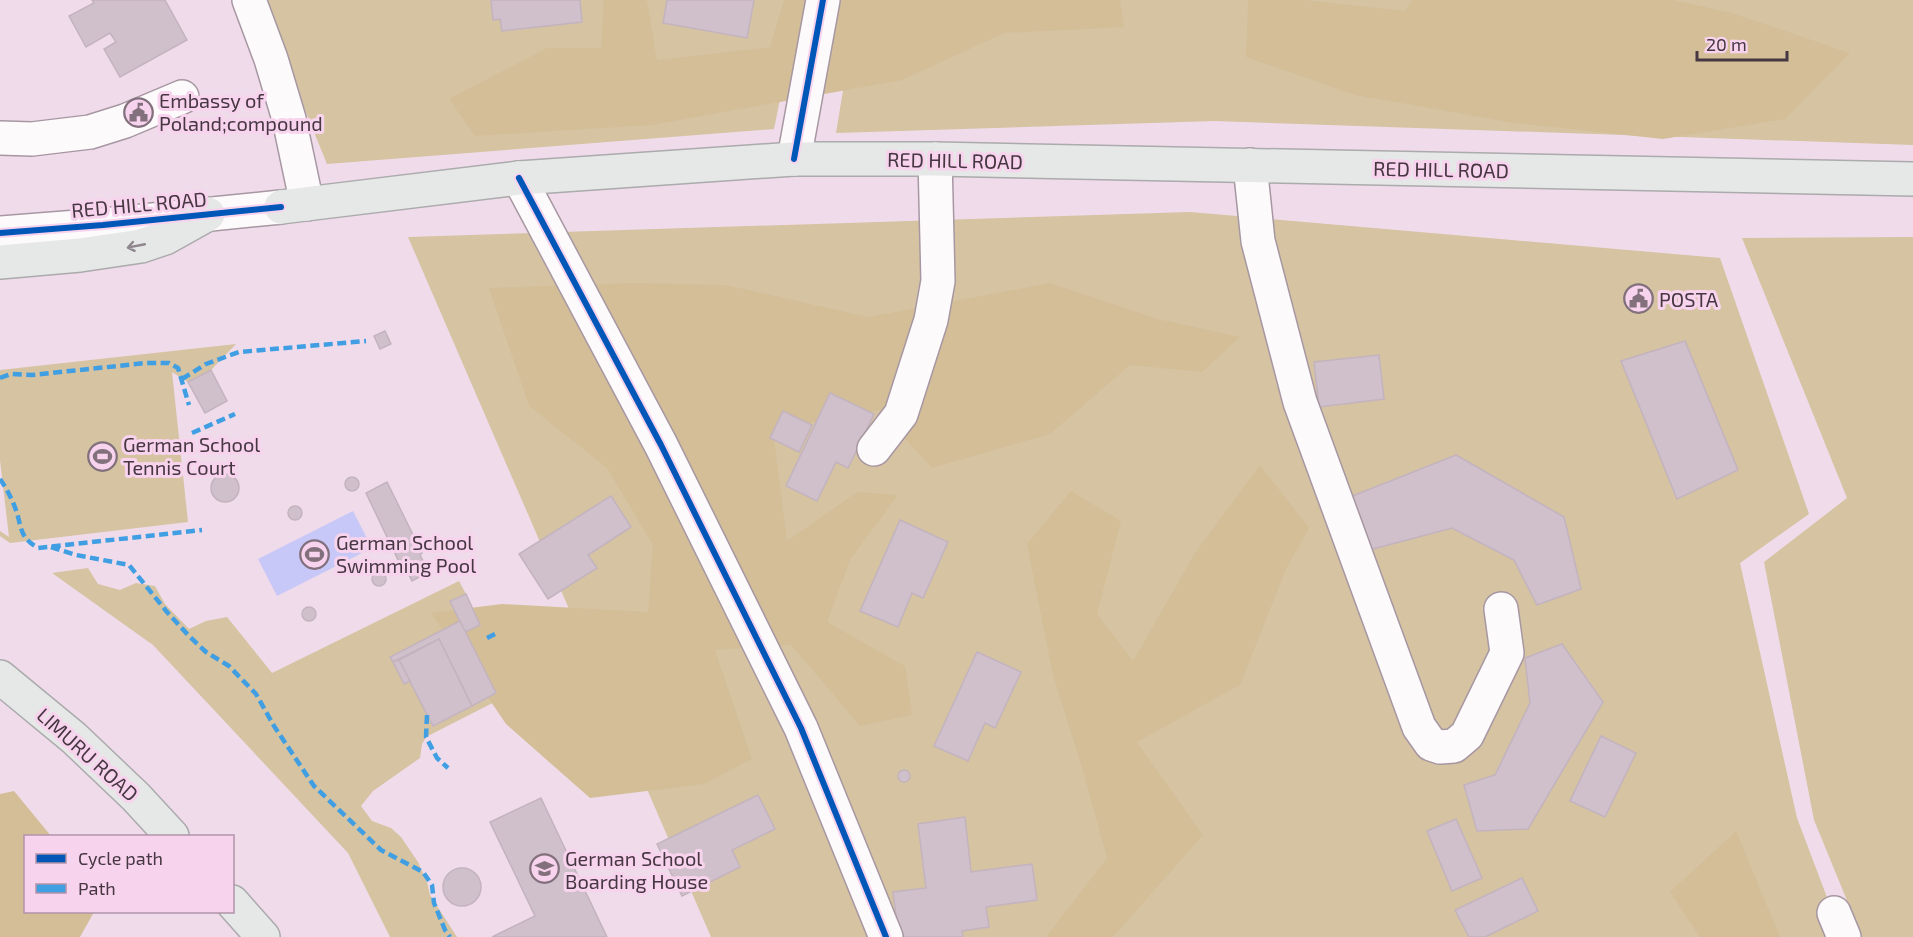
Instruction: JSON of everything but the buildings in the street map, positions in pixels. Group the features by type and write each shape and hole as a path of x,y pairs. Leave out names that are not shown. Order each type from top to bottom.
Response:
{"main road":[{"name":"RED HILL ROAD","path":"294,205 519,178 794,159 935,159 1913,179"},
{"path":"0,262 80,255 141,246 165,238 208,214"},
{"name":"LIMURU ROAD","path":"0,677 82,746 136,797 170,835"},
{"path":"234,904 262,937"}],"street":[{"path":"249,0 271,59 289,119 294,205"},
{"path":"794,159 823,0"},
{"path":"0,138 32,139 90,132 125,121 182,97"},
{"path":"874,449 901,414 931,320 938,281 935,159"},
{"path":"1250,165 1257,241 1300,402 1419,726 1431,744 1440,747 1454,747 1467,735 1508,653 1501,609"},
{"path":"519,178 660,445 801,728 886,937"},
{"name":"RED HILL ROAD","path":"0,233 294,205"}],"shaded area":[{"path":"260,0 800,0 774,129 327,164"},
{"path":"604,0 647,0 657,60 770,47 784,0 1120,0 1124,27 1004,33 902,80 652,125 475,136 449,99 547,48 601,48"},
{"path":"858,0 1913,0 1913,145 1215,121 836,133"},
{"path":"1248,0 1305,0 1405,11 1412,0 1673,0 1732,13 1850,53 1785,119 1663,139 1514,123 1355,95 1246,57"},
{"path":"1190,212 1720,258 1809,514 1740,563 1797,818 1842,937 711,937 408,237"},
{"path":"1913,237 1913,937 1862,937 1814,820 1764,562 1847,498 1742,238"},
{"path":"632,283 726,285 868,317 1050,283 1158,319 1240,337 1202,372 1130,365 1050,434 932,468 879,410 773,430 787,541 857,492 898,495 850,560 827,622 905,666 912,715 860,726 791,645 715,650 752,759 704,784 590,798 506,724 431,613 502,604 648,612 653,545 607,468 529,406 489,288"},
{"name":"German School Tennis Court","path":"236,344 211,370 188,382 172,372 188,522 10,543 0,536 0,531 9,537 0,460 0,370"},
{"path":"1260,465 1309,528 1286,569 1240,685 1137,742 1203,835 1113,937 1046,937 1107,858 1053,675 1027,544 1071,491 1121,521 1097,614 1133,661 1195,553"},
{"path":"88,568 98,584 120,590 136,583 155,586 165,604 189,629 206,621 227,617 272,673 459,581 466,594 450,601 460,621 391,657 404,684 410,681 434,726 496,693 514,692 426,737 422,744 420,758 373,791 361,806 372,821 391,828 401,837 418,862 430,895 457,937 390,937 348,853 153,645 52,573"},
{"path":"14,791 50,835 24,835 24,913 93,913 80,937 0,937 0,794"},
{"path":"1736,831 1780,937 1700,937 1670,892"}],"water":[{"name":"German School Swimming Pool","path":"353,511 372,548 277,596 258,559"}],"marked path":[{"path":"182,379 206,364 239,352 366,341"},
{"path":"0,378 11,374 32,375 146,363 169,363 178,368 189,405"},
{"path":"192,433 235,414"},
{"path":"0,479 14,504 23,534 38,548 202,530"},
{"path":"51,547 76,555 129,565 189,636 206,652 229,666 256,694 274,726 314,786 381,850 423,872 432,885 434,903 450,937"},
{"path":"487,638 495,634"},
{"path":"427,715 426,737 437,758 448,768"}],"cycle path":[{"path":"794,159 823,0"},
{"path":"519,178 661,445 801,728 886,937"},
{"path":"0,233 281,207"}],"place":[{"name":"Embassy of Poland;compound","path":"138,112"},
{"name":"POSTA","path":"1638,299"},
{"name":"German School Tennis Court","path":"102,456"},
{"name":"German School Swimming Pool","path":"315,554"},
{"name":"German School Boarding House","path":"544,869"}]}
